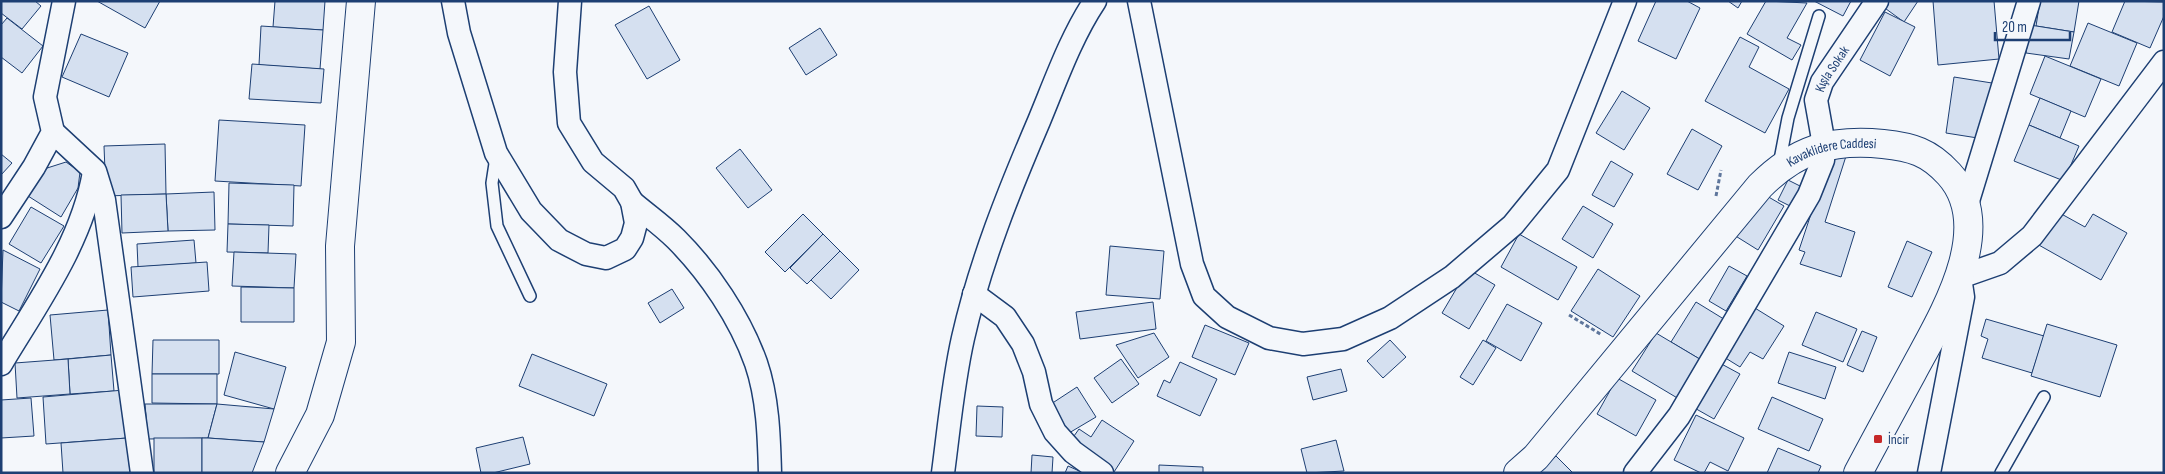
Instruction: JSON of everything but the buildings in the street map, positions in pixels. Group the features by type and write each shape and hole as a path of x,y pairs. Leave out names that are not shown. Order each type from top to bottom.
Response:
{"street":[{"path":"64,1 45,97 53,132 94,171 104,200 142,473"},
{"path":"290,473 320,415 341,342 340,246 361,1"},
{"path":"453,1 459,33 496,153 531,211 558,240 586,254 606,258 625,249 632,238 636,224 632,202 624,188 593,162 570,123 565,72 570,1"},
{"path":"943,473 954,388 974,294 1003,205 1068,52 1096,1"},
{"path":"1139,1 1192,264 1204,296 1228,317 1269,338 1303,344 1343,339 1390,318 1452,277 1513,225 1558,170 1625,1"},
{"name":"Kışla Sokak","path":"1824,145 1816,100 1822,82 1877,1"},
{"path":"1967,204 2029,1"},
{"path":"1929,473 1963,297 1960,276 2000,263 2032,236 2164,62"},
{"path":"1,217 34,167 53,132"},
{"name":"Kavaklidere Caddesi","path":"1518,473 1536,457 1760,186 1779,167 1824,145 1864,142 1914,148 1935,159 1955,180 1967,204 1968,240 1960,276 1939,322 1858,473"},
{"path":"1635,473 1679,416 1804,203 1823,160 1824,145"},
{"path":"1,364 68,252 91,191 94,171"},
{"path":"632,202 676,239 709,278 736,320 756,364 768,425 770,473"},
{"path":"974,294 1005,317 1023,344 1034,372 1041,404 1055,432 1073,452 1102,473"}],"lane":[{"path":"1779,167 1788,118 1819,16"},
{"path":"496,153 492,183 497,226 530,296"},
{"path":"2000,473 2044,397"}],"path":[{"path":"1569,315 1604,336 1620,354"}],"place":[{"name":"İncir","path":"1878,439"}]}
